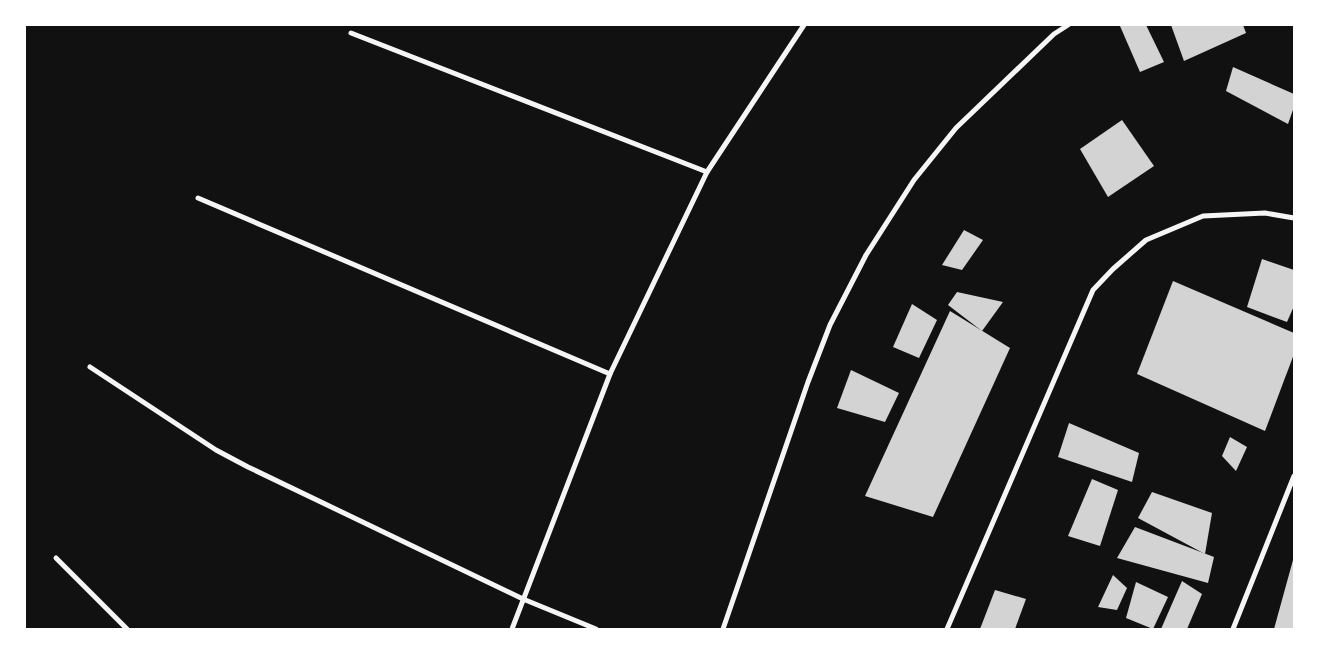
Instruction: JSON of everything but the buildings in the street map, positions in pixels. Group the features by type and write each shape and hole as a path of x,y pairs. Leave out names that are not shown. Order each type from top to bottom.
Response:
{"street":[{"path":"512,629 610,374 707,172 804,25"},
{"path":"723,629 808,382 830,325 866,255 914,180 956,128 1054,34 1068,25"},
{"path":"351,33 707,172"},
{"path":"198,198 610,374"},
{"path":"947,629 1093,290 1112,269 1146,240 1203,216 1265,213 1294,217"},
{"path":"90,367 216,450 248,467 523,599 596,629"},
{"path":"1233,629 1294,476"},
{"path":"56,558 127,629"}]}
